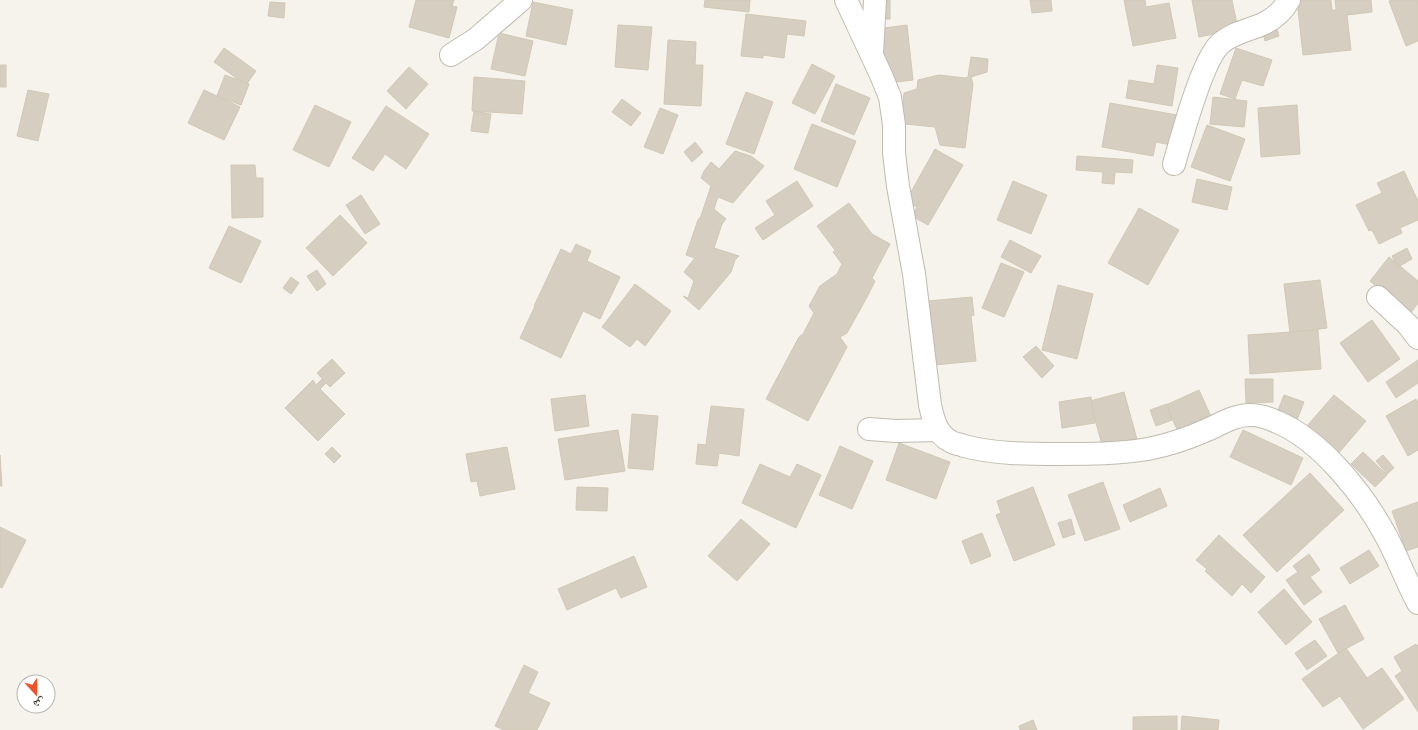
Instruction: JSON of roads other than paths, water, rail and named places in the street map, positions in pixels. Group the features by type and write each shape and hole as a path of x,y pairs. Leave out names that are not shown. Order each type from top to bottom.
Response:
{"street":[{"path":"451,55 476,40 521,0"},
{"path":"846,0 890,97 894,125 894,153 897,179 915,282 930,404 938,430 950,442 988,452 1103,454 1149,448 1182,440 1237,416 1251,415 1278,422 1302,436 1325,456 1348,480 1370,508 1386,536 1418,603"},
{"path":"872,56 875,0"},
{"path":"1174,164 1198,88 1209,61 1215,51 1220,44 1230,36 1266,23 1276,16 1289,0"},
{"path":"1378,297 1408,324 1418,338"},
{"path":"869,429 896,431 938,430"}]}
